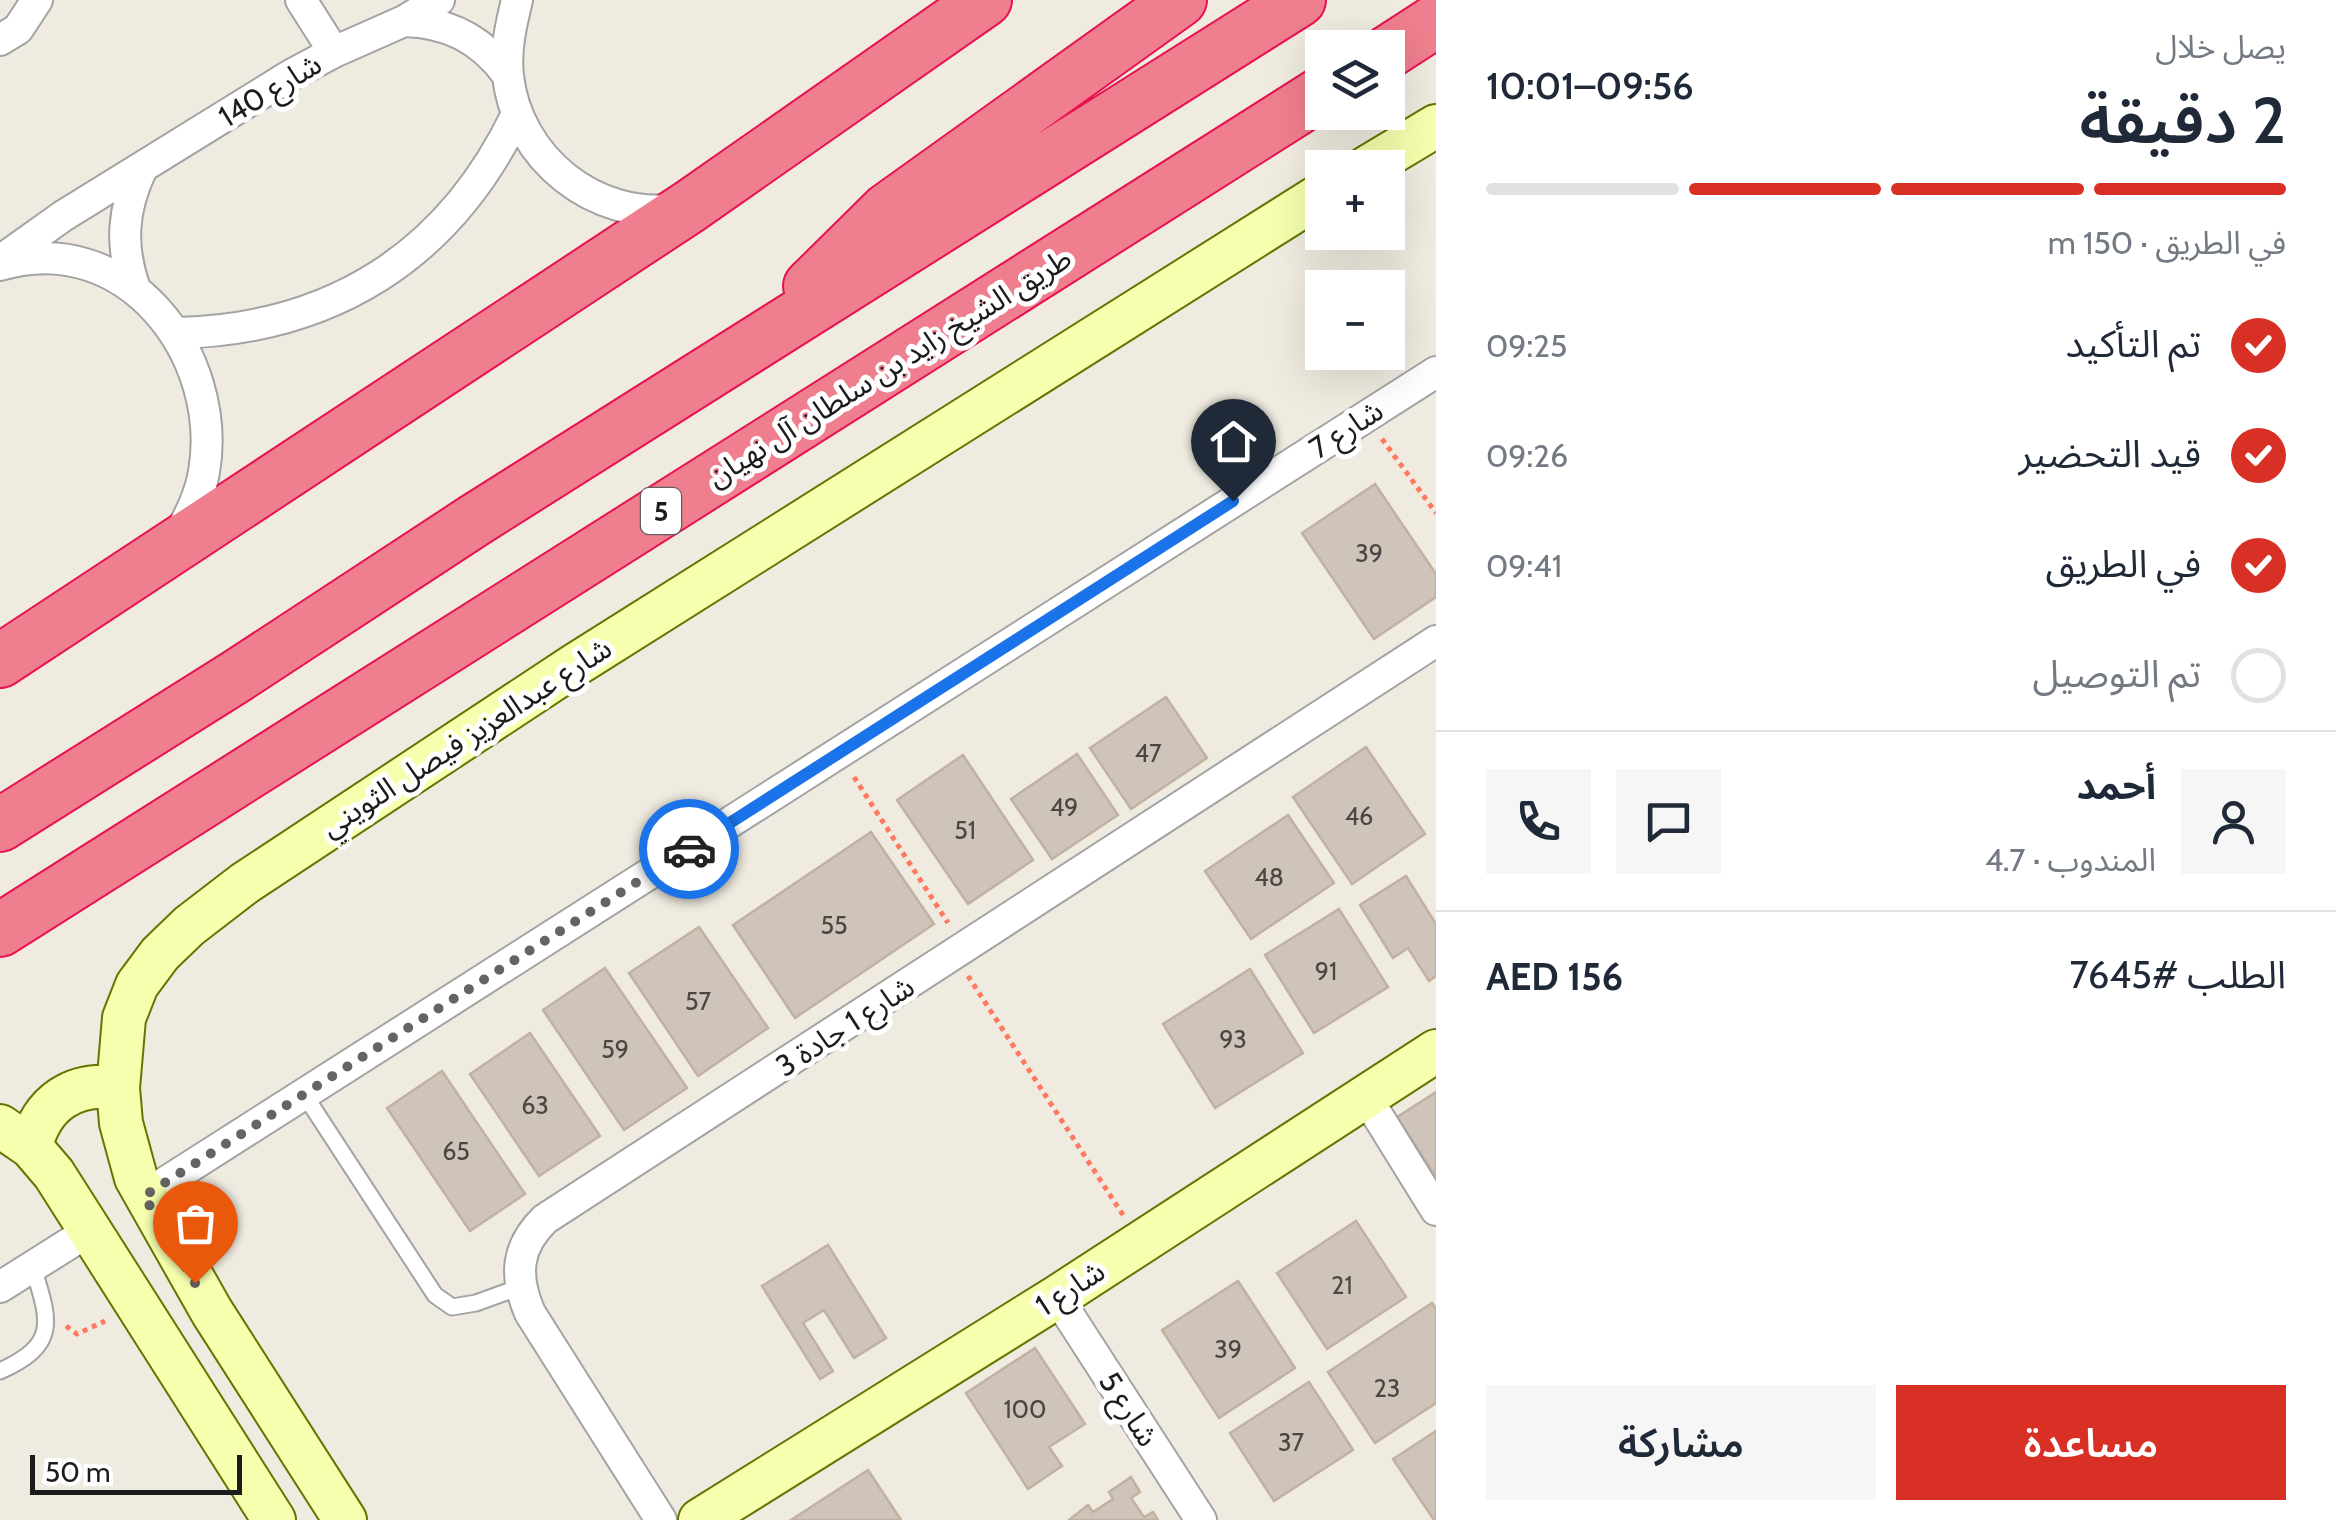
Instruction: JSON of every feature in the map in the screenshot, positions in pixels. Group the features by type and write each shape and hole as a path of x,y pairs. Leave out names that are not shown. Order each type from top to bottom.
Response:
{"highway":[{"path":"0,660 690,207 986,0"},
{"path":"770,336 824,270 887,210 1180,0"},
{"path":"0,826 475,520 1299,0"},
{"path":"1405,41 1436,21"},
{"path":"1405,66 1436,54"},
{"name":"طريق الشيخ زايد بن سلطان آل نهيان","path":"0,930 1305,104"}],"street":[{"path":"0,40 18,29 37,0"},
{"path":"300,0 334,52"},
{"name":"شارع 140","path":"0,263 31,237 334,52 440,0"},
{"path":"517,0 507,74 517,114 538,152 552,168 606,202 637,209 690,207"},
{"path":"404,21 438,24 470,38 497,60 507,74"},
{"path":"175,333 211,332 282,320 316,309 380,276 409,256 461,206 502,147 517,114"},
{"path":"1396,150 1436,126"},
{"name":"شارع 140","path":"135,289 124,249 124,228 130,197 142,168"},
{"name":"شارع عبدالعزيز فيصل الثويني","path":"345,1520 212,1312 144,1196 127,1151 118,1088 124,1018 136,985 160,954 216,903 575,664 1305,205"},
{"name":"شارع 140","path":"0,263 35,258 99,268 135,289 175,333 199,388 206,452 198,497 178,537 163,555"},
{"name":"شارع 7","path":"144,1196 1436,372"},
{"name":"شارع 1 جادة 3","path":"520,1287 518,1265 522,1250 545,1219 1436,641"},
{"name":"شارع 1","path":"700,1520 1057,1297 1436,1051"},
{"path":"118,1088 88,1086 61,1097 16,1136 54,1174 274,1520"},
{"path":"1366,1097 1436,1210"},
{"path":"0,1288 89,1231"},
{"path":"520,1287 536,1326 660,1520"},
{"name":"شارع 5","path":"1057,1297 1202,1520"},
{"path":"157,1336 188,1331 212,1312"}],"lane":[{"path":"304,1094 436,1295 452,1307 476,1304 520,1287"},
{"path":"0,1371 39,1346 48,1328 33,1266"}],"path":[{"path":"1365,417 1436,512"},
{"path":"838,753 1141,1242"},
{"path":"47,1313 77,1334 107,1320 124,1347 157,1336"}],"building":[{"path":"1375,484 1436,574 1436,597 1374,639 1302,533"},
{"path":"1166,697 1207,758 1131,809 1090,748"},
{"path":"1366,747 1425,834 1352,884 1293,797"},
{"path":"1077,754 1118,815 1052,859 1011,799"},
{"path":"963,755 1033,860 968,904 897,800"},
{"path":"1288,815 1334,883 1251,939 1205,871"},
{"path":"871,832 934,924 795,1018 733,925"},
{"path":"1406,876 1436,924 1436,976 1429,981 1408,948 1393,958 1360,905"},
{"path":"1339,909 1388,987 1314,1033 1265,955"},
{"path":"699,927 768,1028 698,1076 629,973"},
{"path":"605,968 687,1088 624,1130 543,1010"},
{"path":"1250,969 1303,1053 1215,1108 1163,1024"},
{"path":"530,1033 600,1136 539,1176 470,1074"},
{"path":"442,1071 525,1194 470,1231 387,1108"},
{"path":"1436,1092 1436,1177 1397,1117"},
{"path":"1356,1221 1406,1297 1327,1349 1277,1273"},
{"path":"828,1245 886,1338 854,1358 824,1310 803,1323 833,1371 820,1379 762,1286"},
{"path":"1238,1281 1295,1368 1219,1418 1162,1330"},
{"path":"1432,1303 1436,1309 1436,1403 1375,1443 1328,1372"},
{"path":"1035,1348 1085,1424 1049,1447 1062,1466 1028,1489 966,1393"},
{"path":"1309,1382 1353,1450 1274,1501 1230,1433"},
{"path":"1436,1431 1436,1520 1434,1520 1393,1459"},
{"path":"868,1470 901,1520 791,1520"},
{"path":"1131,1477 1140,1492 1131,1498 1144,1517 1153,1512 1158,1520 1069,1520 1088,1505 1093,1512 1113,1499 1109,1492"}],"way so far":[{"path":"195,1283 144,1196 689,849"}],"route":[{"path":"689,849 1233,501"}]}
